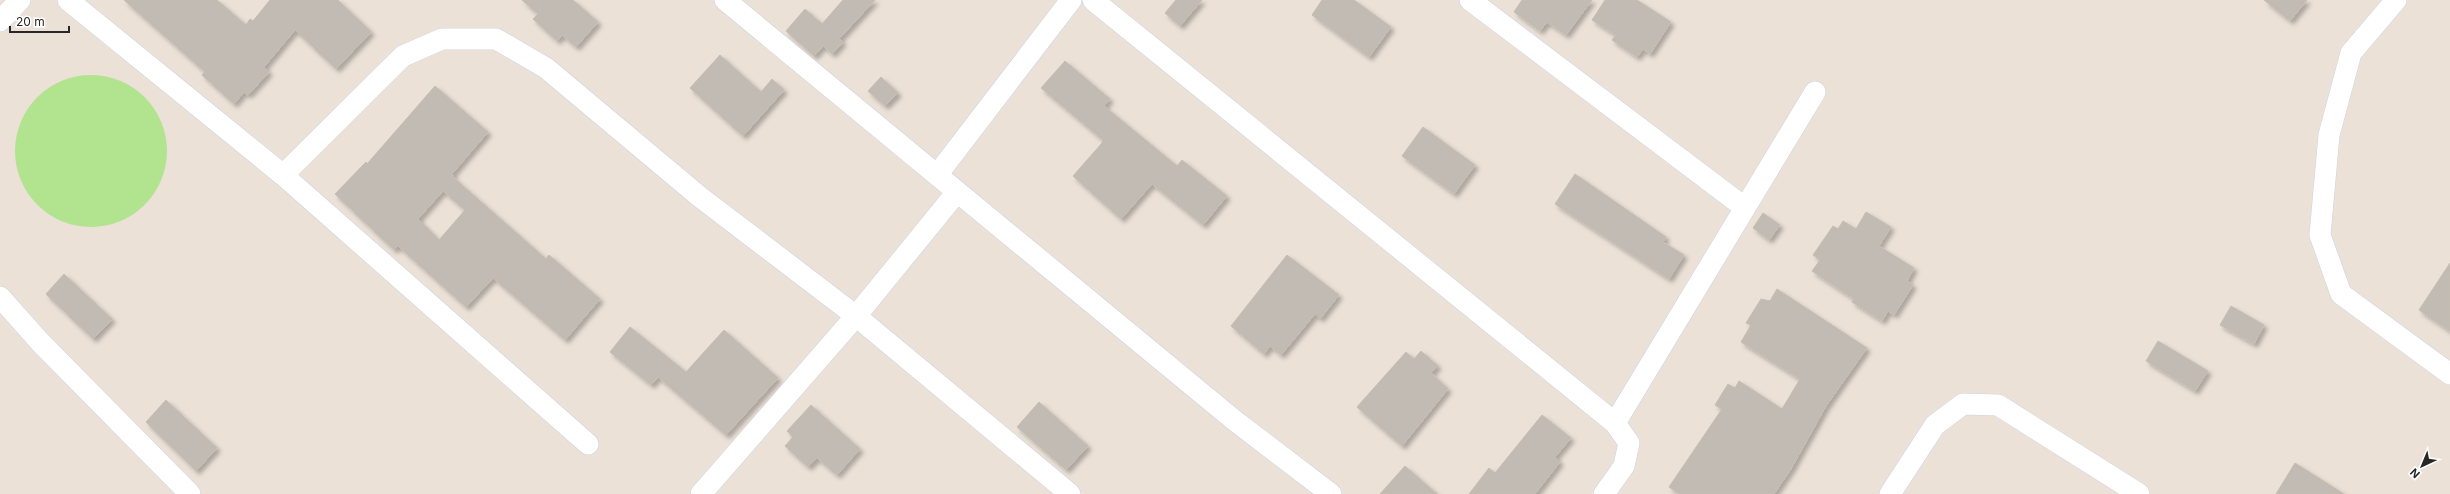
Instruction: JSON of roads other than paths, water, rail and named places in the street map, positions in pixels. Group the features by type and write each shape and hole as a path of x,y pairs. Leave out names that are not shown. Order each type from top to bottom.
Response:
{"street":[{"path":"0,21 20,0"},
{"path":"68,0 282,175 588,444"},
{"path":"725,0 1234,420 1331,494"},
{"path":"937,175 1071,0"},
{"path":"1093,0 1615,423 1629,444 1624,466 1604,494"},
{"path":"1470,0 1744,206"},
{"path":"2396,0 2351,53 2329,135 2320,235 2341,294 2450,374"},
{"path":"282,175 403,56 442,39 496,39 546,68 700,197 856,316 1070,494"},
{"path":"1615,423 1744,206 1814,92"},
{"path":"701,494 856,316 957,192"},
{"path":"0,297 40,342 190,494"},
{"path":"1890,494 1934,425 1963,404 1998,405 2139,494"}]}
